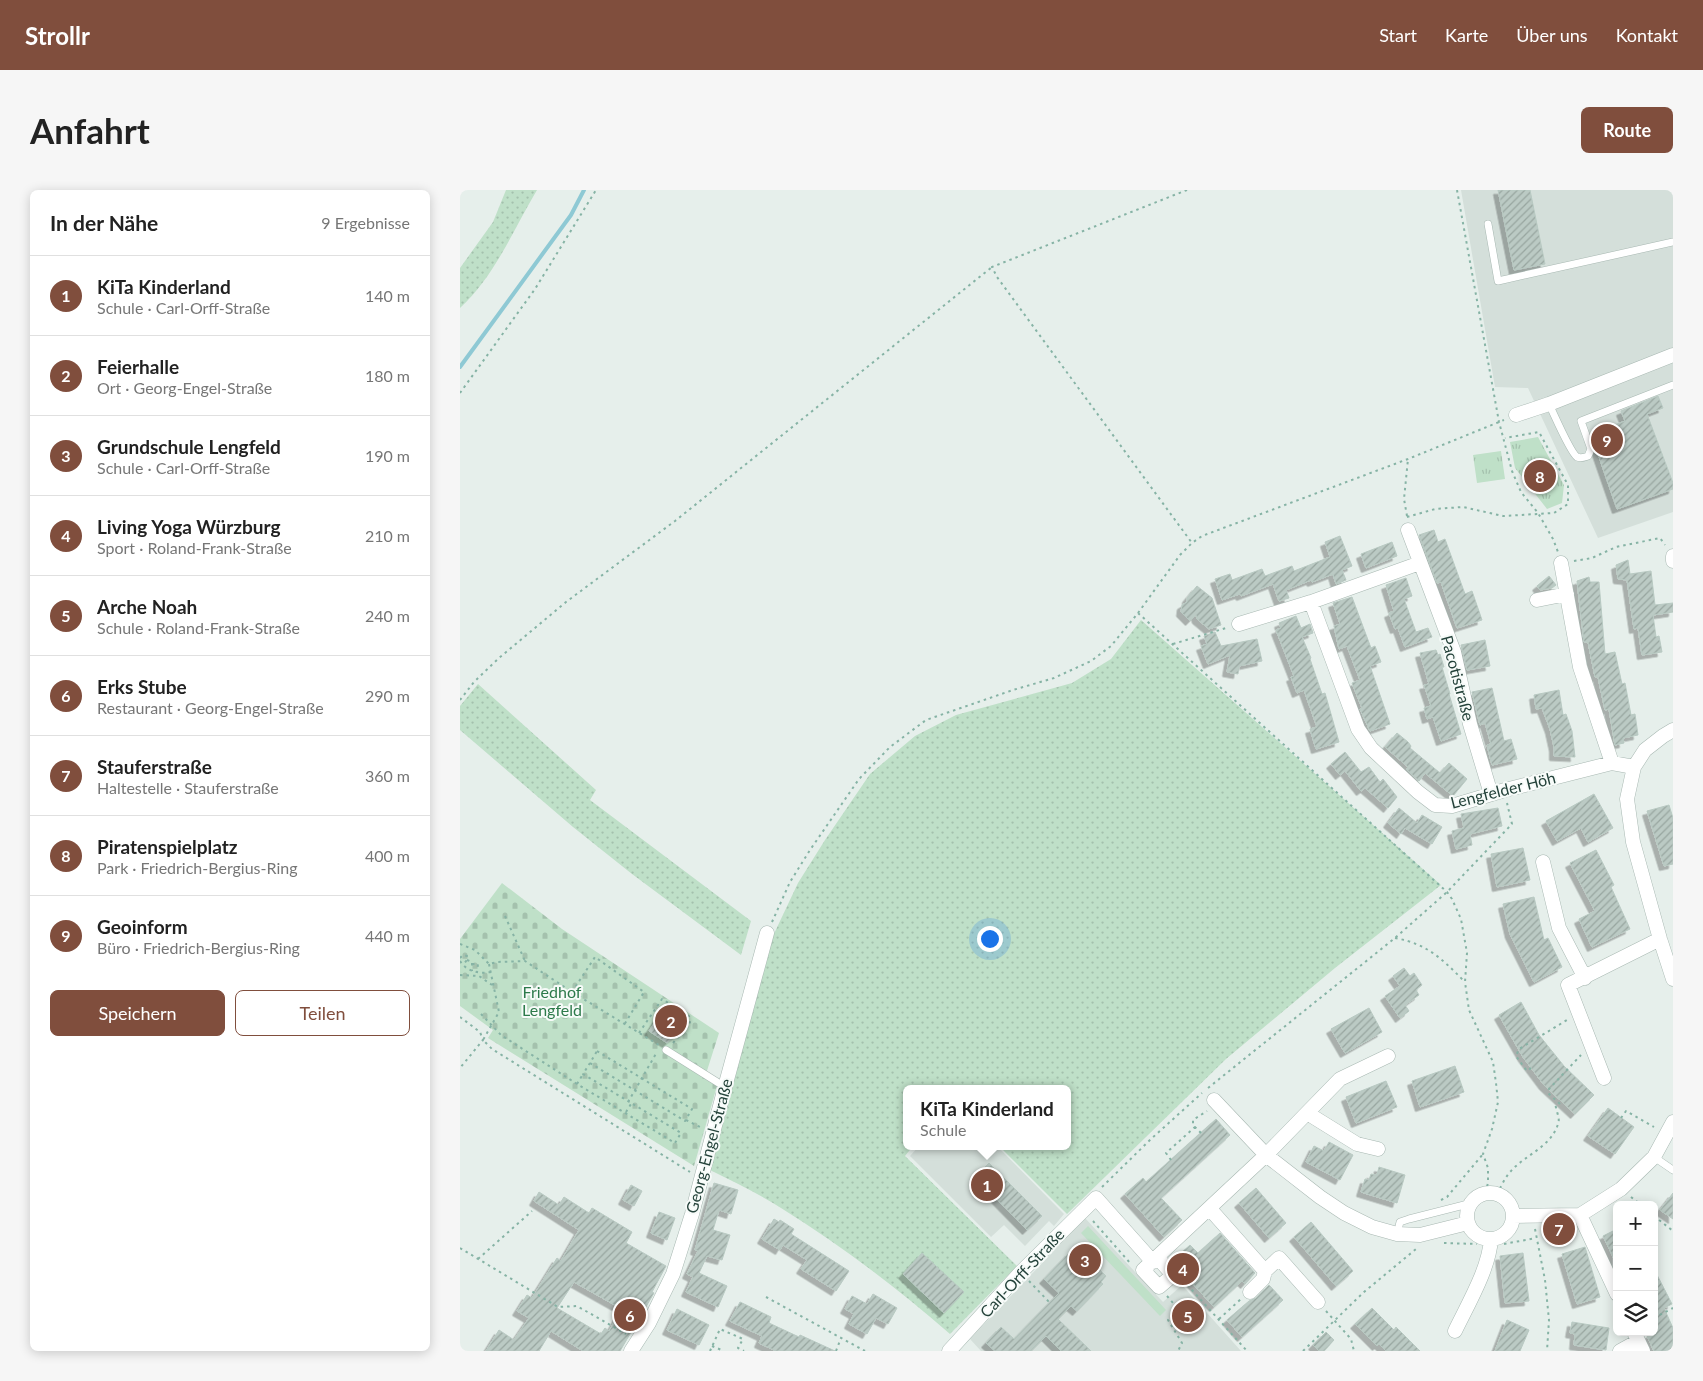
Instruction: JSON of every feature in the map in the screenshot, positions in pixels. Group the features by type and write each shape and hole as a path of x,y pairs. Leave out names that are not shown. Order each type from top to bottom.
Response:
{"street":[{"path":"1516,415 1672,358"},
{"name":"Pacotistraße","path":"1408,523 1420,563 1454,652 1470,724 1498,792"},
{"path":"1239,624 1310,602 1420,563"},
{"path":"1561,563 1580,667 1612,763"},
{"path":"1537,600 1567,594"},
{"name":"Lengfelder Höh","path":"1310,602 1358,728 1370,748 1435,805 1452,806 1498,792 1612,763 1634,767"},
{"path":"1673,730 1645,750 1634,767 1627,799 1633,842 1673,979"},
{"path":"1543,862 1559,928 1585,978"},
{"name":"Georg-Engel-Straße","path":"634,1346 649,1323 673,1274 767,933"},
{"path":"1604,1078 1568,985 1660,939"},
{"path":"1151,1263 1176,1233 1210,1209 1340,1079 1388,1056"},
{"path":"1216,1102 1266,1155 1320,1197 1372,1226 1397,1234 1420,1235 1468,1223"},
{"path":"1307,1113 1357,1144 1378,1149"},
{"path":"1513,1216 1580,1215 1621,1189 1654,1157 1670,1128"},
{"path":"1491,1194 1504,1198 1510,1206 1513,1216 1506,1232 1491,1239 1480,1237 1472,1231 1467,1215 1472,1203 1478,1196 1491,1194"},
{"path":"1096,1198 1151,1263 1173,1275 1159,1287 1151,1263"},
{"name":"Carl-Orff-Straße","path":"949,1351 1021,1272 1096,1198"},
{"path":"1210,1209 1265,1271"},
{"path":"1580,1215 1616,1291"},
{"path":"1455,1331 1474,1293 1490,1252 1491,1239"},
{"path":"1250,1292 1263,1279 1265,1271 1279,1258 1318,1302"},
{"path":"1620,1351 1638,1341"}],"lane":[{"path":"1488,224 1498,281 1673,242"},
{"path":"1549,404 1576,457 1583,458 1588,456 1591,449 1581,421 1673,385"},
{"path":"666,1050 724,1087"},
{"path":"1654,1157 1673,1170"},
{"path":"1397,1234 1400,1222 1432,1212 1472,1203"}],"path":[{"path":"460,393 535,289 596,190"},
{"path":"460,700 474,682 499,658 566,602 675,521 992,267 1187,190"},
{"path":"1457,190 1499,422 1512,471 1522,492 1554,539 1561,563 1592,558 1616,547 1660,538 1673,558"},
{"path":"992,267 997,277 1192,543"},
{"path":"767,933 790,882 859,779 890,746 926,720 1054,678 1091,661 1111,646 1138,613 1180,555 1202,536 1408,459 1516,415"},
{"path":"1408,459 1404,499 1408,523 1436,509 1462,507 1503,516 1554,513 1568,504 1568,485 1539,432 1504,438"},
{"path":"1138,613 1447,892 1452,899 1461,919 1467,953 1464,982 1469,1010 1493,1062 1498,1102 1492,1129 1483,1154 1446,1197 1431,1206 1432,1212"},
{"path":"1173,644 1239,624"},
{"path":"1096,1198 1098,1191 1151,1139 1205,1091 1395,938 1447,892 1512,824 1498,792"},
{"path":"505,916 525,961 624,1025 661,1046 628,1102"},
{"path":"1395,938 1422,945 1442,959 1464,982"},
{"path":"460,944 475,950 489,964 499,1012 483,1040 460,1068"},
{"path":"460,958 462,955 465,955 467,960 471,960 472,971"},
{"path":"572,992 595,957 644,992 624,1025"},
{"path":"463,965 467,960"},
{"path":"460,961 472,971 491,972"},
{"path":"489,964 525,961"},
{"path":"472,964 478,964 477,972"},
{"path":"460,975 479,976 494,986"},
{"path":"639,1034 662,999 689,1016 690,1024 666,1050"},
{"path":"1531,1068 1527,1071 1516,1056 1519,1049 1579,1013"},
{"path":"481,1014 501,1035 577,1084 675,1143 681,1133 583,1074"},
{"path":"460,1017 480,1032 483,1040 492,1049 701,1178"},
{"path":"1560,1104 1548,1093 1549,1089 1591,1045"},
{"path":"577,1084 596,1051 692,1109 686,1120"},
{"path":"590,1063 699,1126"},
{"path":"1201,1133 1195,1127 1193,1120 1216,1102"},
{"path":"1491,1194 1511,1170 1540,1148 1553,1133 1559,1123 1558,1112 1555,1107 1556,1102"},
{"path":"625,1113 631,1104"},
{"path":"1621,1118 1626,1111 1670,1128"},
{"path":"1171,1160 1166,1153 1195,1127"},
{"path":"1483,1154 1488,1168 1488,1183 1491,1194"},
{"path":"1083,1210 1140,1274 1151,1263"},
{"path":"478,1259 532,1211"},
{"path":"1532,1217 1545,1280 1549,1320 1547,1351"},
{"path":"1658,1219 1673,1231"},
{"path":"1303,1351 1364,1292 1416,1248 1418,1243"},
{"path":"460,1248 558,1307 576,1306 634,1346"},
{"path":"1021,1272 1050,1303"},
{"path":"1173,1275 1180,1277 1247,1351"},
{"path":"1159,1287 1179,1310 1168,1320 1182,1343 1178,1351"},
{"path":"1219,1319 1250,1292"},
{"path":"766,1297 865,1351"},
{"path":"1318,1302 1351,1339 1354,1351"},
{"path":"1658,1316 1673,1308"},
{"path":"710,1351 720,1328 743,1339 738,1350 744,1351"},
{"path":"836,1351 841,1338"},
{"path":"712,1346 724,1351"}],"shaded area":[{"path":"1461,190 1673,190 1673,512 1598,538 1528,388 1495,387"},
{"path":"915,1150 1001,1150 1064,1214 1054,1226 1049,1221 1025,1246 1004,1225 991,1237 910,1156"},
{"path":"1085,1218 1163,1302 1182,1285 1241,1351 981,1351 970,1339"}],"green space":[{"path":"506,190 537,190 503,252 483,282 460,308 460,268 493,222"},
{"path":"1538,437 1564,485 1562,503 1547,509 1515,468 1510,442"},
{"path":"1501,451 1505,479 1477,483 1473,455"},
{"path":"1141,620 1441,885 1335,968 1226,1059 1067,1214 1003,1150 1071,1150 1071,1085 903,1085 903,1150 910,1150 905,1156 1017,1266 950,1334 910,1300 847,1252 764,1198 710,1170 715,1148 772,938 798,883 870,774 915,736 956,715 1072,683 1111,659"},
{"path":"478,684 596,790 590,800 751,921 741,955 632,874 573,827 460,730 460,706"},
{"name":"Friedhof Lengfeld","path":"502,883 562,929 719,1033 705,1077 717,1086 694,1166 488,1038 493,1030 460,1006 460,939"},
{"path":"1088,1226 1166,1310 1160,1316 1081,1233"}],"building":[{"path":"1498,190 1530,190 1545,264 1514,270"},
{"path":"1658,396 1663,408 1647,414 1673,483 1673,489 1617,509 1591,434 1625,421 1621,411"},
{"path":"1434,530 1438,542 1445,539 1465,594 1472,591 1482,620 1457,628 1441,582 1437,583 1419,535"},
{"path":"1340,536 1352,566 1342,570 1346,580 1336,584 1333,574 1312,582 1311,580 1286,590 1289,598 1279,601 1273,584 1241,596 1240,594 1222,600 1215,579 1230,574 1232,580 1262,569 1265,576 1292,566 1294,571 1330,557 1325,542"},
{"path":"1392,542 1397,556 1366,568 1361,554"},
{"path":"1628,560 1630,574 1651,571 1655,605 1673,603 1673,612 1653,615 1656,637 1659,636 1662,652 1642,655 1638,628 1634,629 1627,580 1618,579 1616,565"},
{"path":"1549,576 1556,585 1552,588 1540,590 1537,586"},
{"path":"1589,577 1590,582 1599,582 1605,654 1615,652 1622,684 1625,683 1631,715 1635,714 1638,735 1623,738 1624,743 1615,745 1609,709 1605,710 1598,677 1595,677 1588,642 1584,642 1577,581"},
{"path":"1406,578 1412,596 1404,599 1416,632 1428,628 1432,637 1405,647 1398,628 1395,629 1389,613 1394,611 1386,585"},
{"path":"1197,586 1212,598 1221,625 1209,629 1197,619 1196,615 1190,621 1181,612 1182,605 1187,602 1187,598"},
{"path":"1352,597 1371,648 1375,646 1381,662 1370,666 1390,724 1370,731 1360,709 1362,708 1352,683 1360,680 1347,646 1339,649 1334,626 1340,624 1333,603"},
{"path":"1296,616 1301,628 1310,624 1313,633 1302,637 1311,658 1322,694 1325,693 1339,742 1316,749 1310,729 1317,727 1304,690 1297,693 1291,677 1294,676 1276,630 1281,628 1279,623"},
{"path":"1215,632 1221,646 1257,639 1262,661 1239,666 1238,674 1227,672 1230,655 1208,664 1201,646 1207,644 1204,636"},
{"path":"1485,640 1490,666 1467,670 1461,645"},
{"path":"1436,650 1438,655 1440,654 1444,667 1442,667 1461,734 1441,741 1433,717 1427,719 1424,708 1431,706 1424,685 1429,684 1420,653"},
{"path":"1492,688 1504,741 1511,739 1517,759 1492,765 1487,745 1491,744 1485,723 1480,725 1472,692"},
{"path":"1559,690 1563,715 1566,714 1572,731 1575,757 1554,756 1550,729 1542,708 1536,709 1534,695"},
{"path":"1397,733 1408,742 1411,746 1410,748 1440,773 1449,763 1467,779 1453,796 1425,773 1419,781 1406,769 1408,767 1385,747"},
{"path":"1345,752 1361,772 1369,767 1380,782 1383,779 1397,797 1388,808 1365,788 1361,791 1345,771 1340,775 1331,764"},
{"path":"1594,794 1613,828 1588,842 1581,828 1557,841 1546,821"},
{"path":"1669,805 1673,818 1673,864 1664,866 1647,811"},
{"path":"1399,808 1417,823 1422,815 1442,827 1432,844 1405,828 1401,834 1388,823"},
{"path":"1498,808 1502,826 1470,834 1472,845 1456,849 1452,831 1464,828 1461,814"},
{"path":"1523,848 1530,880 1497,887 1491,854"},
{"path":"1596,850 1614,885 1611,887 1630,929 1592,947 1579,919 1595,911 1570,863"},
{"path":"1534,897 1544,940 1548,938 1562,967 1534,982 1510,934 1503,904"},
{"path":"1404,968 1410,976 1414,973 1422,985 1416,990 1419,995 1405,1005 1409,1011 1400,1018 1385,996 1400,986 1393,976"},
{"path":"1521,1002 1539,1035 1564,1066 1594,1095 1575,1114 1544,1085 1523,1057 1499,1015"},
{"path":"666,1005 686,1017 687,1025 667,1043 649,1031"},
{"path":"1369,1008 1382,1032 1345,1053 1331,1029"},
{"path":"1455,1066 1464,1092 1420,1107 1412,1081"},
{"path":"1386,1081 1397,1107 1356,1123 1346,1097"},
{"path":"1608,1108 1634,1127 1615,1154 1588,1136"},
{"path":"1216,1119 1230,1135 1161,1198 1182,1220 1164,1237 1125,1194 1143,1178 1146,1182"},
{"path":"1329,1142 1353,1155 1340,1180 1306,1162 1314,1146 1324,1151"},
{"path":"989,1163 1042,1216 1027,1230 975,1177"},
{"path":"1379,1167 1405,1175 1397,1203 1361,1192 1365,1179 1369,1180 1371,1174 1377,1175"},
{"path":"714,1183 738,1190 731,1214 719,1210 713,1230 730,1235 722,1260 707,1256 699,1273 727,1286 718,1307 686,1292 693,1277 687,1274 698,1251 695,1250"},
{"path":"631,1185 642,1191 634,1206 623,1200"},
{"path":"1256,1188 1286,1223 1269,1238 1239,1203"},
{"path":"539,1192 559,1205 564,1197 589,1213 592,1208 632,1232 626,1243 666,1266 652,1292 654,1293 620,1351 583,1351 551,1331 539,1351 486,1351 499,1330 514,1340 529,1318 517,1311 527,1295 532,1298 557,1258 561,1261 579,1230 534,1201","holes":["574,1282 622,1309 609,1331 605,1328 601,1334 557,1308"]},
{"path":"1673,1193 1673,1219 1660,1210"},
{"path":"659,1212 675,1218 667,1240 651,1233"},
{"path":"774,1219 779,1222 780,1220 794,1229 791,1234 849,1271 836,1291 801,1269 807,1260 783,1245 780,1250 762,1239"},
{"path":"1311,1222 1353,1271 1336,1286 1294,1237"},
{"path":"1613,1231 1613,1257 1603,1236"},
{"path":"1220,1233 1255,1273 1245,1284 1242,1281 1214,1307 1172,1261 1190,1245 1198,1253"},
{"path":"1585,1247 1600,1297 1577,1304 1562,1254"},
{"path":"1070,1252 1077,1260 1083,1253 1106,1276 1101,1282 1103,1284 1077,1311 1071,1306 1058,1319 1091,1351 1061,1351 1046,1336 1031,1351 995,1351 986,1343 1001,1327 1014,1339 1059,1293 1044,1279"},
{"path":"922,1253 964,1292 944,1313 903,1274"},
{"path":"1523,1253 1529,1301 1505,1303 1500,1256"},
{"path":"1658,1277 1672,1304 1664,1308 1673,1328 1673,1351 1654,1351 1647,1336 1658,1336"},
{"path":"1269,1285 1283,1300 1242,1337 1227,1320 1249,1301 1256,1298"},
{"path":"873,1294 897,1308 888,1324 876,1318 867,1334 849,1324 854,1314 845,1309 852,1296 867,1304"},
{"path":"740,1302 771,1317 769,1323 835,1351 776,1351 759,1343 762,1336 730,1321"},
{"path":"1372,1308 1394,1330 1396,1327 1420,1351 1386,1351 1379,1344 1377,1346 1355,1324"},
{"path":"677,1309 709,1325 699,1345 667,1330"},
{"path":"1507,1320 1529,1330 1520,1351 1495,1351"},
{"path":"1572,1322 1609,1328 1606,1350 1574,1345 1575,1334 1570,1333"},
{"path":"1326,1332 1334,1340 1324,1351 1319,1351 1313,1345"}],"waterway":[{"path":"460,367 571,215 584,190"}],"place":[{"name":"Geoinform","path":"1607,440"},
{"name":"Piratenspielplatz","path":"1540,476"},
{"name":"Feierhalle","path":"671,1021"},
{"name":"KiTa Kinderland","path":"987,1185"},
{"name":"Stauferstraße","path":"1559,1229"},
{"name":"Grundschule Lengfeld","path":"1085,1260"},
{"name":"Living Yoga Würzburg","path":"1183,1269"},
{"name":"Erks Stube","path":"630,1315"},
{"name":"Arche Noah","path":"1188,1316"}]}
